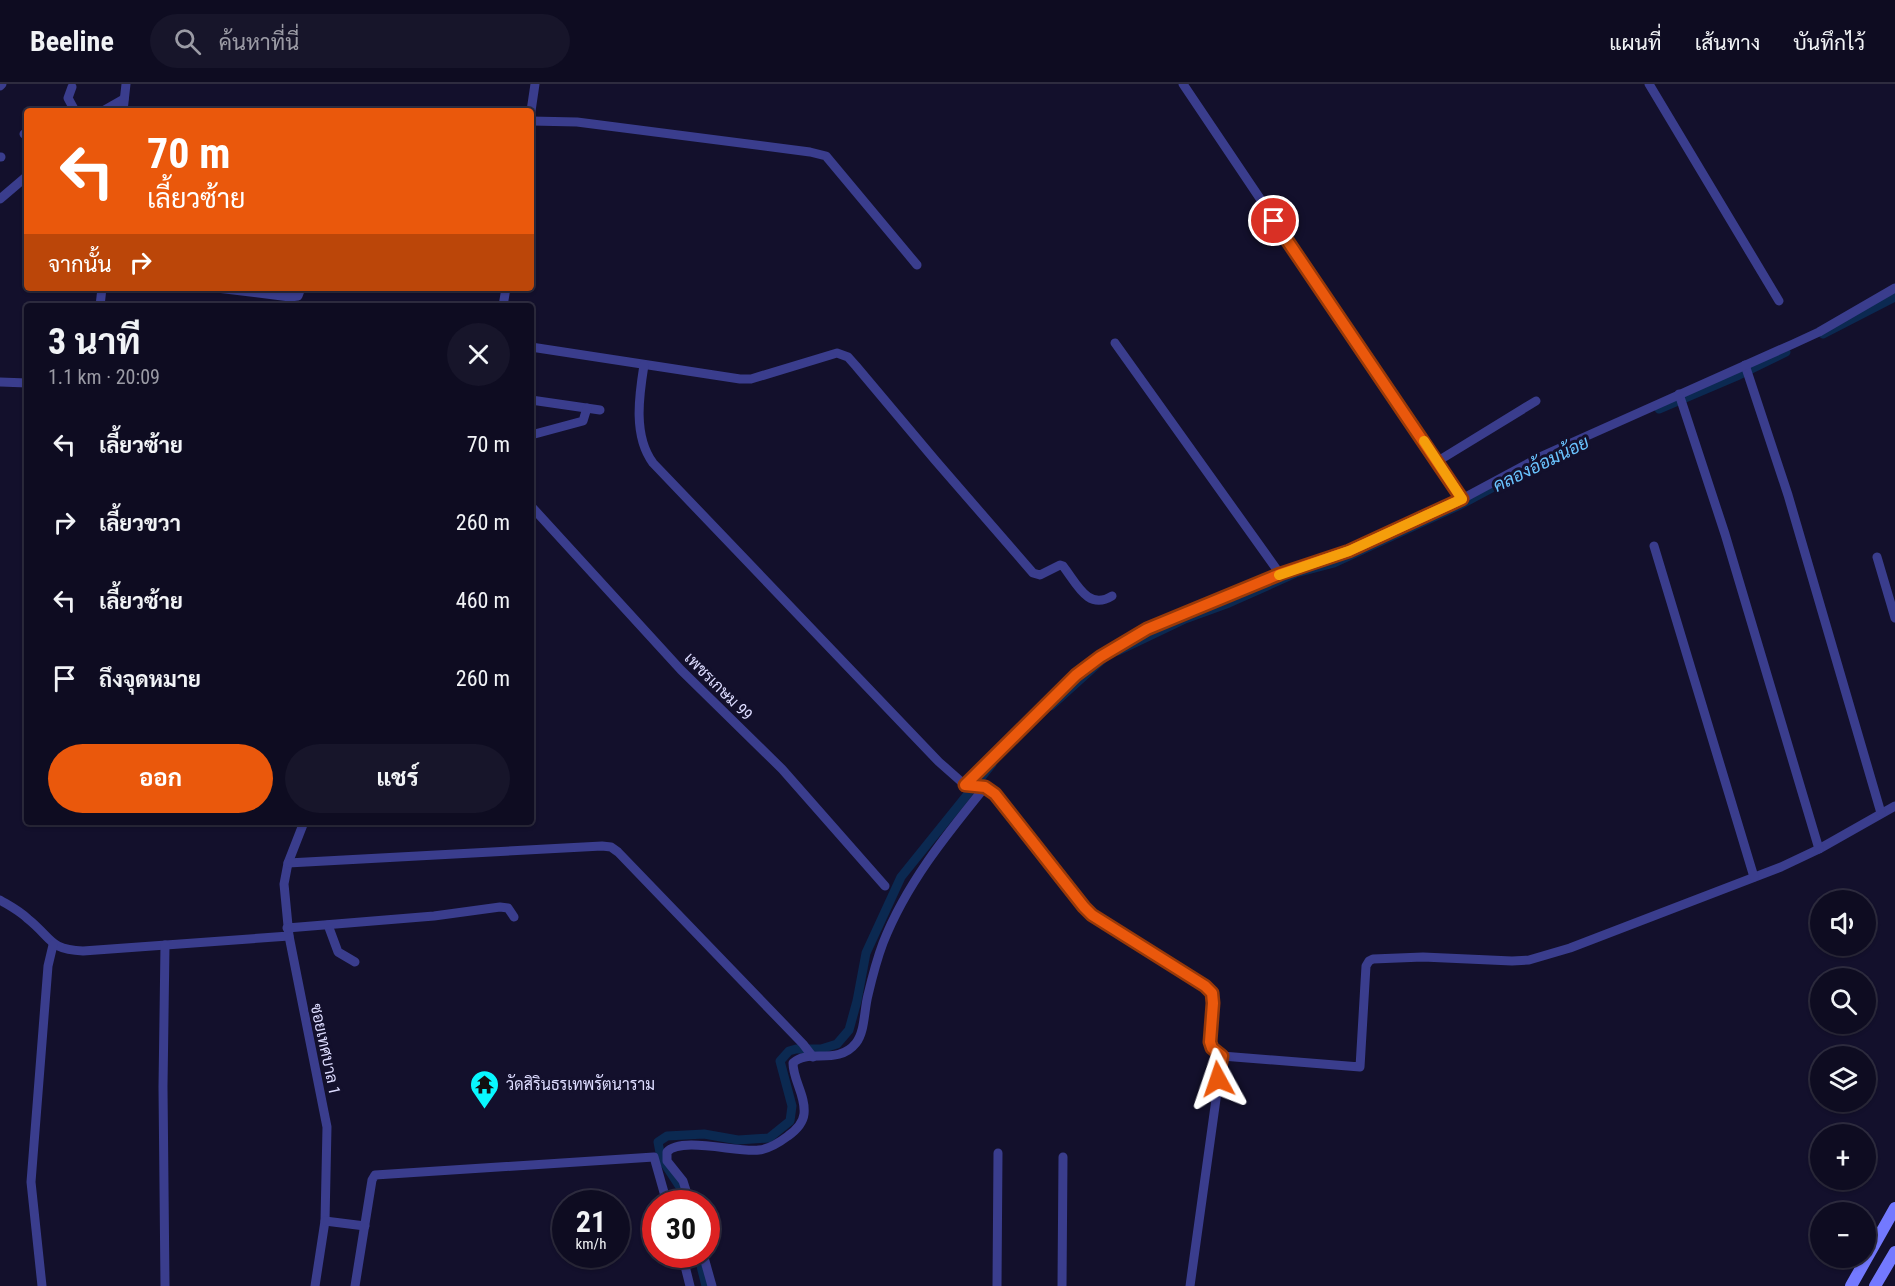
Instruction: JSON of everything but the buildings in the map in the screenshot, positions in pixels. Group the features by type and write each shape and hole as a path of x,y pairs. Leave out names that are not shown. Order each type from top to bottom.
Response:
{"main road":[{"path":"1851,1286 1895,1208"},
{"path":"1875,1286 1895,1252"}],"street":[{"path":"123,108 126,84"},
{"path":"531,108 535,84"},
{"path":"1183,84 1462,499"},
{"path":"1648,84 1779,301"},
{"path":"72,87 68,99 73,108"},
{"path":"108,108 124,99"},
{"path":"534,121 577,122 826,156 917,265"},
{"path":"0,199 24,179"},
{"path":"967,785 1076,675 1100,657 1157,624 1280,574 1340,554 1462,499 1542,456 1746,369 1819,332 1895,288"},
{"path":"242,291 290,297 298,296 300,291"},
{"path":"1115,343 1280,574"},
{"path":"534,347 740,379 751,379 837,353 842,354 856,366 1033,573 1040,575 1060,565 1091,600 1100,602 1112,596"},
{"path":"644,365 639,403 643,447 653,463 939,762 967,785 984,787 1000,800 1092,915 1205,986 1212,993 1210,1042 1212,1048 1222,1056 1360,1067 1366,966 1373,959 1423,957 1529,960 1570,948 1754,877 1819,849 1895,807"},
{"path":"1746,369 1788,495 1881,813"},
{"path":"0,382 24,383"},
{"path":"1681,397 1725,534 1819,849"},
{"path":"534,400 600,410"},
{"path":"1438,461 1536,401"},
{"path":"534,434 583,421 586,408"},
{"name":"เพชรเกษม 99","path":"534,509 681,670 789,777 885,886"},
{"path":"1654,546 1754,877"},
{"path":"1877,557 1895,618"},
{"path":"686,1190 683,1181 667,1161 667,1152 674,1147 697,1146 759,1150 781,1142 801,1123 804,1104 793,1063 800,1058 840,1055 855,1044 860,1037 868,995 883,942 928,859 984,787"},
{"name":"ซอยเทศบาล 1","path":"303,825 288,862 284,884 288,932 327,1127 325,1221 315,1286"},
{"path":"288,862 610,847 618,852 699,934 812,1056"},
{"path":"0,900 30,920 53,945 64,950 83,951 165,945 500,907 508,908 514,916"},
{"path":"328,925 338,952 355,962"},
{"path":"42,1286 31,1182 48,966 53,945"},
{"path":"165,945 163,1087 165,1286"},
{"path":"1190,1286 1222,1056"},
{"path":"998,1153 998,1286"},
{"path":"355,1286 372,1180 375,1175 654,1157 663,1190"},
{"path":"1062,1286 1063,1157"},
{"path":"325,1221 365,1226"},
{"path":"686,1268 690,1286"},
{"path":"707,1268 712,1286"}],"waterway":[{"name":"คลองอ้อมน้อย","path":"1823,334 1895,297"},
{"name":"คลองอ้อมน้อย","path":"1659,409 1786,352"},
{"name":"คลองอ้อมน้อย","path":"1118,651 1185,619 1229,603 1296,573 1334,563 1458,506 1548,458"},
{"name":"คลองอ้อมน้อย","path":"1051,706 1103,659"},
{"name":"คลองอ้อมน้อย","path":"681,1190 661,1158 658,1142 667,1136 704,1134 738,1140 769,1138 790,1121 792,1106 780,1061 789,1051 821,1049 837,1044 849,1030 866,953 901,877 992,764"},
{"name":"คลองอ้อมน้อย","path":"702,1268 706,1286"}],"slow traffic":[{"path":"1279,575 1349,551 1462,499 1424,441"}],"place":[{"name":"วัดสิรินธรเทพรัตนาราม","path":"485,1110"}],"route":[{"path":"1218,1079 1222,1056 1215,1052 1210,1042 1212,993 1205,986 1092,915 995,794 985,787 965,785 1076,675 1100,657 1147,629 1280,574 1349,551 1462,499 1274,221"}]}
